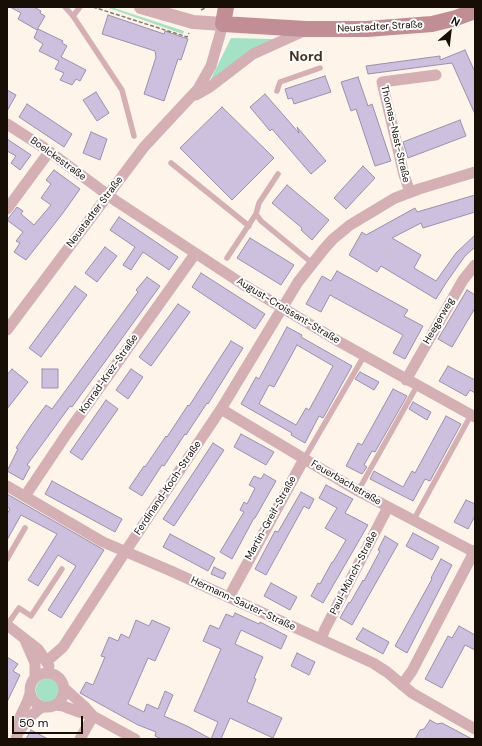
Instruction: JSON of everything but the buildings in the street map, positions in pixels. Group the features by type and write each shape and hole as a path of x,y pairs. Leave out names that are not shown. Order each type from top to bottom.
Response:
{"main road":[{"path":"223,24 226,7"},
{"name":"Neustadter Straße","path":"223,24 306,29 367,29 432,24 456,18 475,11"}],"street":[{"path":"141,7 189,21 205,24 223,24"},
{"name":"Neustadter Straße","path":"7,330 144,147 203,82 211,66 223,24"},
{"name":"Neustadter Straße","path":"190,98 210,87 253,54 306,29"},
{"name":"Thomas-Nast-Straße","path":"410,192 404,175 382,82 436,75"},
{"name":"Boelckestraße","path":"7,124 49,152 108,195"},
{"path":"7,209 49,152"},
{"name":"Thomas-Nast-Straße","path":"282,308 312,263 333,239 350,225 382,205 410,192 475,172"},
{"name":"August-Croissant-Straße","path":"108,195 195,254 282,308 406,380 473,416"},
{"name":"Konrad-Krez-Straße","path":"25,496 64,438 195,254"},
{"name":"Heegerweg","path":"406,380 463,280 475,265"},
{"name":"Ferdinand-Koch-Straße","path":"47,661 63,647 221,409 282,308"},
{"name":"Feuerbachstraße","path":"221,409 388,508 474,551"},
{"name":"Martin-Greif-Straße","path":"229,597 304,459"},
{"name":"Hermann-Sauter-Straße","path":"7,486 103,542 229,597 373,663 387,672 412,693 475,729"},
{"name":"Paul-Münch-Straße","path":"321,640 388,508"},
{"path":"402,685 412,671 474,551"},
{"path":"7,625 38,649 55,675 63,683 64,688 62,698 50,706 34,712 18,735"},
{"path":"25,639 35,663 35,678"},
{"path":"18,735 20,717 28,700 32,682 35,678 45,673 55,675"},
{"path":"64,688 94,716 135,739"},
{"path":"30,693 35,702 50,706 63,706 94,716"},
{"path":"80,739 94,716"}],"lane":[{"path":"65,7 73,16 122,90 134,136"},
{"path":"73,16 80,7"},
{"path":"277,91 280,82 320,68"},
{"path":"171,163 249,226"},
{"path":"227,258 249,226 256,214 259,203 278,174"},
{"path":"256,214 261,221 312,263"},
{"name":"Martin-Greif-Straße","path":"304,459 364,356"},
{"path":"358,491 417,386"},
{"path":"412,521 473,416"},
{"path":"7,560 25,528"},
{"path":"7,625 20,608 31,616 62,569"}],"path":[{"path":"93,7 187,37 190,33"}],"green space":[{"path":"106,7 111,7 184,31 183,34"},
{"path":"231,38 273,39 273,41 210,81"},
{"path":"48,678 53,679 59,685 59,695 53,701 48,702 43,701 37,695 36,690 37,685 43,679"}],"district":[{"name":"Nord","path":"306,57"}]}
